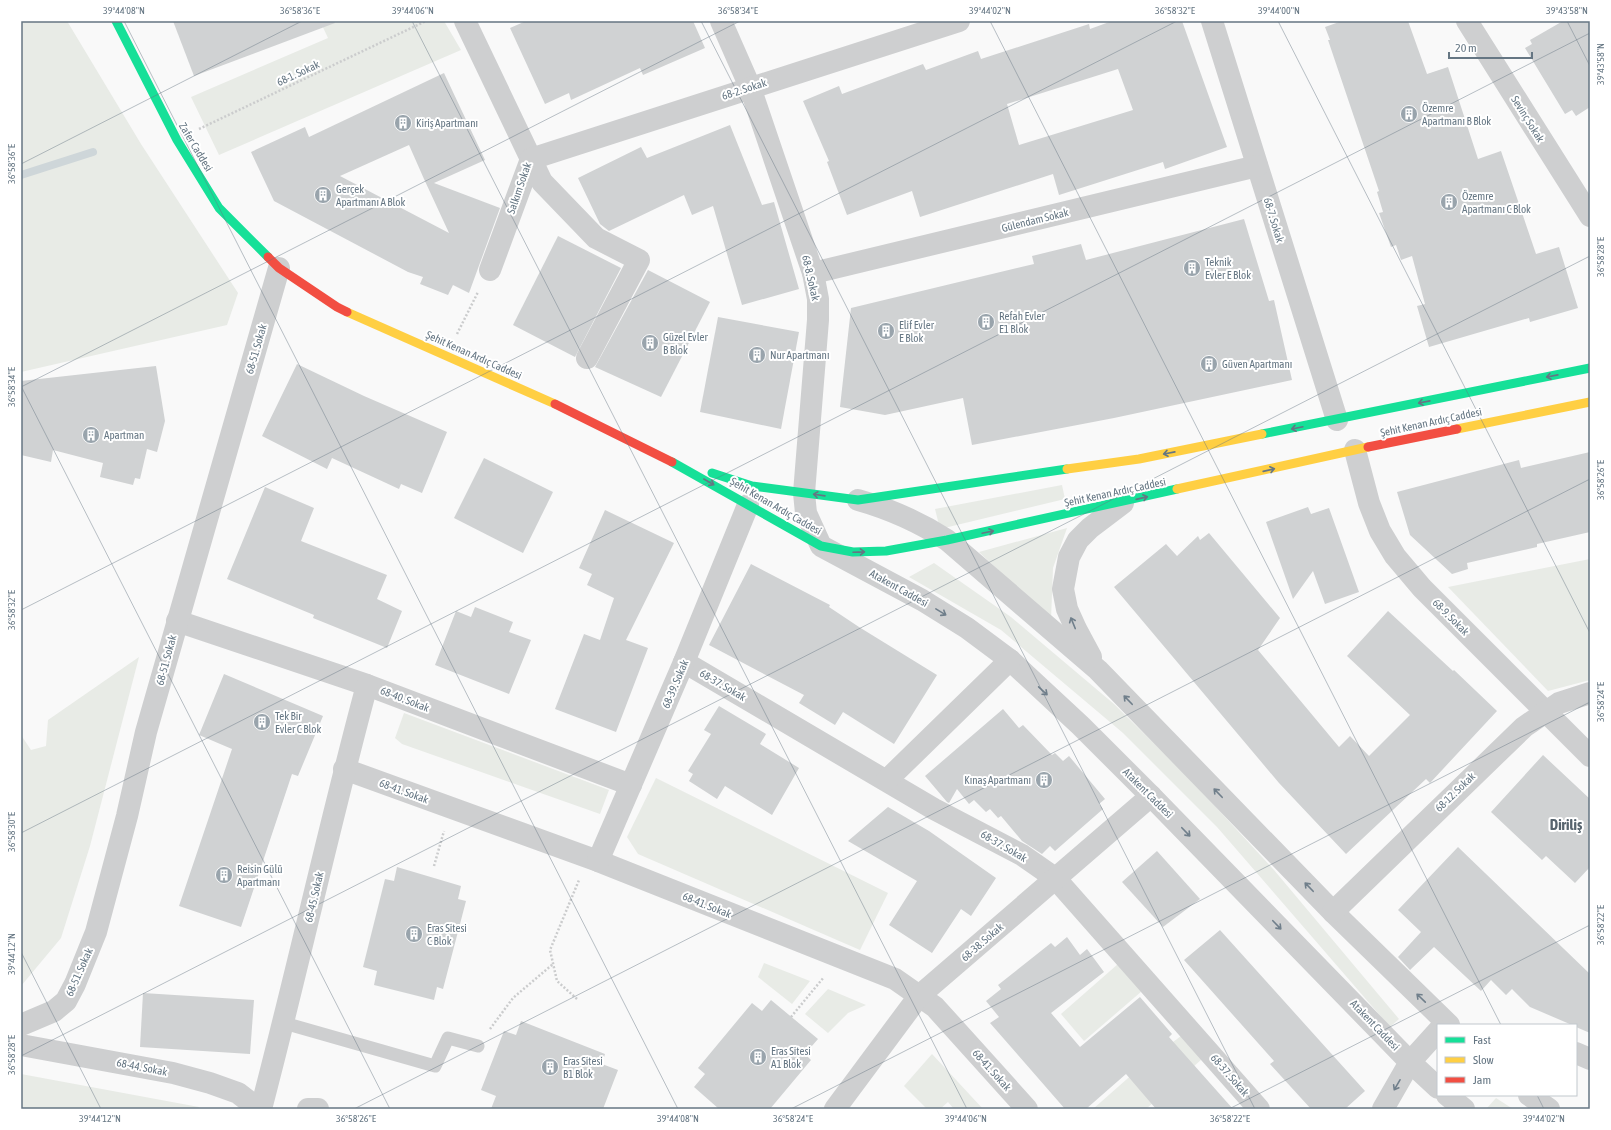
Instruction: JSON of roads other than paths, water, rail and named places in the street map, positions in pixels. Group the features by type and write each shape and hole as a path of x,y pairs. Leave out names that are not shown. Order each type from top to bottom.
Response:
{"street":[{"name":"Zafer Caddesi","path":"116,21 177,140 219,208 279,268"},
{"name":"Salkım Sokak","path":"465,21 531,159 490,270"},
{"name":"68-8. Sokak","path":"721,21 750,88 813,273 818,299 818,320 804,493 806,513 821,546"},
{"name":"68-2. Sokak","path":"531,159 959,21"},
{"name":"68-7. Sokak","path":"1212,21 1337,420"},
{"name":"Sevinç Sokak","path":"1467,21 1590,216"},
{"path":"531,159 542,182 596,238 639,260 587,358"},
{"name":"Gülendam Sokak","path":"813,273 1257,166"},
{"name":"Şehit Kenan Ardıç Caddesi","path":"279,268 337,307 561,407 685,468 821,546 853,552 886,551 947,540 1123,503 1355,450 1590,402"},
{"name":"68-51. Sokak","path":"21,1025 61,1006 75,984 100,916 127,816 146,732 279,268"},
{"name":"Şehit Kenan Ardıç Caddesi","path":"662,457 752,486 858,500 1139,459 1590,368"},
{"name":"68-9. Sokak","path":"1355,450 1372,510 1380,530 1395,556 1422,588 1546,710 1590,756"},
{"path":"858,500 881,506 904,516 947,540 1098,670 1442,1024"},
{"path":"1098,670 1067,609 1063,589 1069,557 1078,540 1090,528 1123,503"},
{"name":"68-39. Sokak","path":"593,860 631,785 684,662 748,504"},
{"name":"Atakent Caddesi","path":"821,546 948,616 967,628 1010,660 1081,726 1151,796 1410,1062 1437,1087"},
{"name":"68-40. Sokak","path":"177,621 367,685 631,785"},
{"path":"887,780 1010,660"},
{"name":"68-37. Sokak","path":"684,662 934,809 1022,855 1056,878 1259,1109"},
{"name":"68-45. Sokak","path":"261,1109 284,1023 344,769 367,685"},
{"name":"68-12. Sokak","path":"1333,912 1500,749 1546,710 1559,703 1590,693"},
{"name":"68-41. Sokak","path":"344,769 593,860 895,979 935,1007 1027,1109"},
{"name":"68-38. Sokak","path":"835,1109 919,996 1151,796"},
{"path":"1383,1109 1410,1062 1437,1033"},
{"name":"68-44. Sokak","path":"21,1045 172,1073 210,1083 238,1093 251,1103 255,1109"},
{"path":"1577,1053 1590,1059"},
{"path":"1530,1096 1549,1109"},
{"path":"308,1109 318,1109"}],"lane":[{"path":"284,1023 435,1066 448,1038 478,1046"}],"waterway":[{"path":"21,175 93,152"}],"place":[{"name":"Özemre Apartmanı B Blok","path":"1409,114"},
{"name":"Kiriş Apartmanı","path":"403,123"},
{"name":"Gerçek Apartmanı A Blok","path":"323,195"},
{"name":"Özemre Apartmanı C Blok","path":"1449,202"},
{"name":"Teknik Evler E Blok","path":"1192,268"},
{"name":"Refah Evler E1 Blok","path":"986,322"},
{"name":"Elif Evler E Blok","path":"886,331"},
{"name":"Güzel Evler B Blok","path":"650,343"},
{"name":"Nur Apartmanı","path":"757,355"},
{"name":"Güven Apartmanı","path":"1209,364"},
{"name":"Apartman","path":"91,435"},
{"name":"Tek Bir Evler C Blok","path":"262,722"},
{"name":"Kınaş Apartmanı","path":"1044,780"},
{"name":"Reisin Gülü Apartmanı","path":"224,875"},
{"name":"Eras Sitesi C Blok","path":"414,934"},
{"name":"Eras Sitesi A1 Blok","path":"758,1057"},
{"name":"Eras Sitesi B1 Blok","path":"550,1067"}],"district":[{"name":"Diriliş","path":"1566,825"}]}
